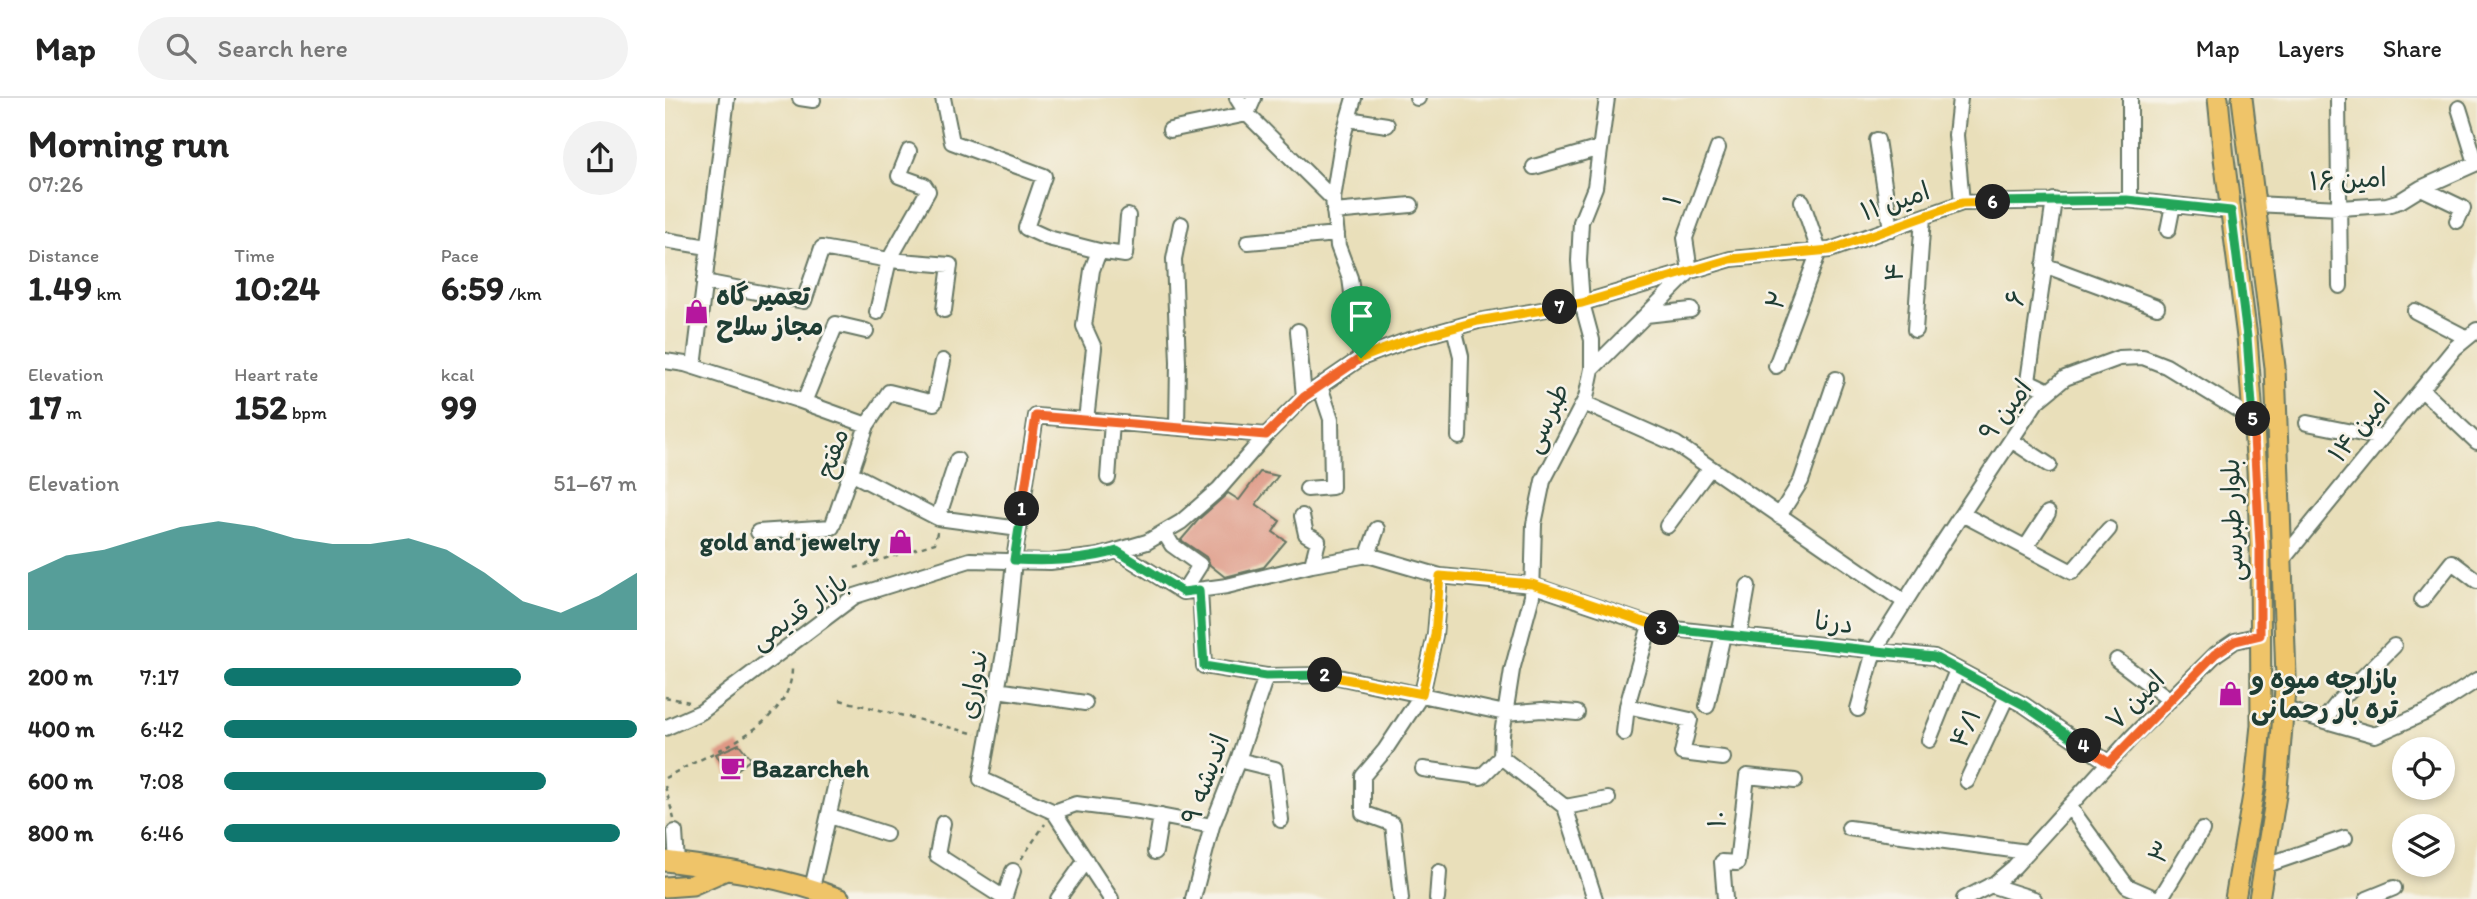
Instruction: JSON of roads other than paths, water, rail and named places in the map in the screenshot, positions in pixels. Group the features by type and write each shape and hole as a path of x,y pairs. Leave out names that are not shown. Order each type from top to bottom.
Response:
{"main road":[{"name":"بلوار طبرسی","path":"2218,98 2247,337 2260,546 2262,725 2255,784 2235,899"},
{"name":"بلوار طبرسی","path":"2242,98 2275,367 2286,677 2277,789 2259,899"},
{"path":"671,862 727,869 812,888 840,899"},
{"path":"665,887 692,885 727,869"}],"street":[{"path":"694,367 727,98"},
{"path":"943,98 953,142 1044,176 1027,228 1048,238 1125,255 1128,216"},
{"path":"1237,98 1247,114 1334,206 1411,205"},
{"path":"1247,114 1254,98"},
{"path":"1354,98 1334,206 1338,246 1350,278 1361,358"},
{"name":"طبرسی","path":"1501,757 1512,670 1532,596 1534,524 1543,481 1584,403 1592,369 1592,340 1582,303 1579,261 1581,222 1595,187 1607,98"},
{"path":"1960,98 1956,135 1962,203"},
{"path":"2130,98 2130,200"},
{"path":"2338,98 2340,286"},
{"path":"2459,108 2476,163"},
{"path":"1170,130 1247,114"},
{"path":"1348,119 1387,125"},
{"path":"1877,141 1891,229"},
{"path":"1534,167 1600,148"},
{"name":"۱","path":"1690,271 1685,238 1719,148"},
{"path":"877,312 889,260 928,191 924,186 899,176 909,151"},
{"name":"امین ۱۶","path":"2254,204 2340,208 2387,205 2476,163"},
{"path":"2421,188 2463,208 2458,221"},
{"name":"۶","path":"2049,391 2028,380 2054,200"},
{"name":"امین ۱۱","path":"1304,397 1361,358 1403,342 1478,321 1582,303 1731,259 1830,250 1962,203 2130,200 2231,211"},
{"path":"1802,201 1819,251"},
{"path":"2168,230 2173,205"},
{"name":"۴","path":"1915,330 1923,217"},
{"path":"1177,428 1178,362 1174,259 1181,224"},
{"path":"1248,242 1337,234"},
{"path":"665,240 709,247"},
{"path":"704,282 804,301 823,248 889,260 950,265 944,310"},
{"path":"1099,251 1084,327 1094,348 1086,420 1266,435"},
{"name":"۲","path":"1776,366 1819,251"},
{"path":"2044,265 2157,307"},
{"path":"1592,369 1690,271"},
{"path":"1646,315 1691,310"},
{"path":"2415,311 2472,334"},
{"path":"804,402 837,324 866,331"},
{"path":"1454,328 1461,356 1459,437"},
{"path":"1298,331 1304,397"},
{"name":"امین ۱۴","path":"2283,559 2455,348 2472,334"},
{"name":"امین ۹","path":"1858,709 1874,651 2037,401 2065,378 2119,358 2143,357 2166,366 2253,419"},
{"path":"867,425 890,392 934,403 943,360"},
{"name":"مفتح","path":"665,361 694,367 867,425 832,527 758,532"},
{"path":"1779,516 1801,481 1836,379"},
{"path":"1307,489 1332,487 1331,419 1320,386"},
{"path":"2421,390 2477,442"},
{"name":"بازار قدیمی","path":"665,727 701,712 855,596 970,560 1050,562 1099,556 1147,541 1181,522 1219,489 1266,435 1304,397"},
{"path":"1584,403 1676,444 1905,602"},
{"name":"ندواری","path":"1053,812 981,779 1006,642 1014,560 1036,416 1086,420"},
{"path":"1108,478 1112,422"},
{"path":"2307,423 2382,438"},
{"path":"2011,440 2049,465"},
{"path":"938,518 957,460"},
{"path":"1667,526 1710,468"},
{"path":"851,473 938,518 1019,529"},
{"path":"2026,547 2048,513"},
{"path":"1962,514 2072,572 2109,529"},
{"path":"1302,516 1305,534 1318,541 1312,565"},
{"path":"1117,551 1183,592 1227,586 1312,565 1368,555 1377,529"},
{"path":"1164,532 1172,545 1200,565 1183,592"},
{"name":"درنا","path":"1368,555 1440,576 1532,584 1650,625 1934,657 2024,705 2109,763"},
{"path":"2422,600 2452,562 2477,582"},
{"path":"1401,899 1393,824 1363,813 1363,776 1385,750 1422,694 1435,635 1440,576"},
{"path":"1739,637 1748,586"},
{"path":"1199,590 1204,666 1266,676 1329,675 1505,713 1542,710 1577,713"},
{"path":"1624,733 1627,706 1650,625"},
{"path":"1707,706 1723,635"},
{"name":"امین ۷","path":"1964,899 1990,885 2014,867 2109,763 2215,654 2235,641 2260,635"},
{"path":"2324,720 2339,701 2394,646"},
{"path":"2117,660 2170,700"},
{"path":"1929,740 1957,670"},
{"name":"اندیشه ۹","path":"1193,899 1213,826 1266,676"},
{"path":"2284,709 2375,734 2429,711 2474,682 2477,700"},
{"path":"997,690 1085,702"},
{"name":"۴/۱","path":"1967,781 2007,696"},
{"path":"1627,706 1690,720 1682,753 1723,758"},
{"path":"1423,769 1481,777 1501,757 1565,807 1595,899"},
{"path":"1238,760 1275,769 1281,820"},
{"name":"۱۰","path":"1725,899 1722,862 1737,863 1747,776 1795,780"},
{"path":"812,888 837,783"},
{"path":"1565,807 1608,799"},
{"path":"1111,899 1053,812 1076,804 1213,826"},
{"path":"2069,806 2127,886 2158,899"},
{"path":"830,816 886,834"},
{"path":"1154,852 1161,816"},
{"path":"943,823 937,855 1004,898 1013,871"},
{"path":"1849,828 2027,852"},
{"name":"۳","path":"2158,899 2202,830"},
{"path":"671,862 675,832"},
{"path":"2264,866 2345,838"},
{"path":"1058,899 1086,860"},
{"path":"1437,899 1439,872"},
{"path":"1990,885 2034,899"},
{"path":"2367,899 2394,888"}],"place":[{"name":"تعمیر گاه مجاز سلاح","path":"696,311"},
{"name":"gold and jewelry","path":"900,541"},
{"name":"بازارچه میوه و تره بار رحمانی","path":"2231,694"},
{"name":"Bazarcheh","path":"732,768"}]}
